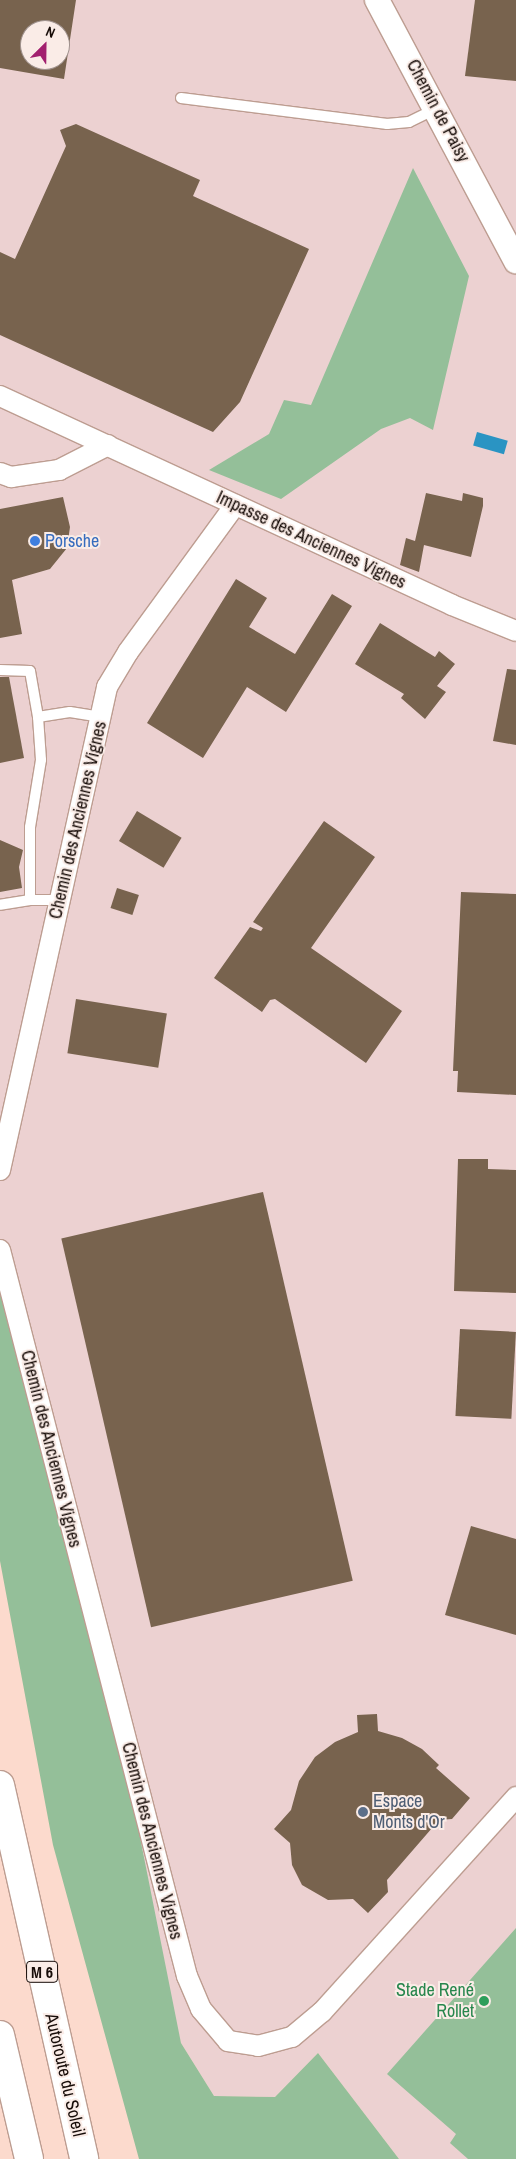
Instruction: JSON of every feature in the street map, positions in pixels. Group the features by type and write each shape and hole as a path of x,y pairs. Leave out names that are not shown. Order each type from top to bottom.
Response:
{"highway":[{"name":"Autoroute du Soleil","path":"0,1785 84,2159"},
{"path":"0,2035 29,2159"}],"street":[{"name":"Chemin de Paisy","path":"377,0 437,109 516,261"},
{"name":"Impasse des Anciennes Vignes","path":"0,396 452,605 516,631"},
{"path":"4,477 58,470 108,445"},
{"name":"Chemin des Anciennes Vignes","path":"0,1170 107,687 128,652 235,504"},
{"name":"Chemin des Anciennes Vignes","path":"0,1250 187,1976 200,2009 228,2041 258,2046 292,2037 322,2012 516,1797"}],"lane":[{"path":"181,98 387,124 409,122 437,109"},
{"path":"0,670 30,671 38,718 41,760 29,847 30,900"},
{"path":"38,718 70,712 100,717"},
{"path":"0,905 30,900 60,900"}],"shaded area":[{"path":"0,0 516,0 516,2159 399,2159 318,2053 275,2097 214,2096 181,2043 0,1263"}],"green space":[{"path":"413,168 469,276 433,430 410,418 381,429 281,499 209,470 269,434 284,400 311,405"},
{"path":"0,1260 124,1757 181,2043 214,2096 275,2097 318,2053 399,2159 139,2159 53,1845 0,1561"},
{"name":"Stade René Rollet","path":"516,1928 516,2159 468,2159 450,2143 456,2134 387,2074"}],"water":[{"path":"477,432 508,441 504,454 473,445"}],"building":[{"path":"0,0 76,0 70,40 70,20 20,20 20,70 65,70 64,79 0,68"},
{"path":"475,0 516,0 516,81 465,76"},
{"path":"76,124 200,180 193,196 309,249 240,402 213,432 0,335 0,252 15,259 66,146 60,130"},
{"path":"426,493 462,501 463,493 483,498 483,506 471,557 424,545 419,572 400,565 406,538 415,541"},
{"name":"Porsche","path":"63,497 70,527 67,548 50,569 12,580 22,634 0,638 0,509"},
{"path":"236,579 267,598 249,627 295,654 332,594 352,606 286,712 247,687 203,758 147,723"},
{"path":"380,623 435,657 439,651 455,664 437,686 446,692 425,719 401,698 404,694 355,664"},
{"path":"507,669 516,670 516,745 493,741"},
{"path":"0,677 9,677 24,758 0,763"},
{"path":"137,811 182,838 164,868 119,841"},
{"path":"324,821 375,857 311,948 402,1011 366,1063 275,999 270,1000 262,1012 214,978 250,927 261,931 263,928 253,922"},
{"path":"0,840 23,850 19,867 22,888 0,892"},
{"path":"117,888 139,895 132,915 111,908"},
{"path":"461,892 516,894 516,1095 457,1092 458,1071 453,1071"},
{"path":"76,999 167,1013 158,1068 67,1053"},
{"path":"458,1159 488,1159 488,1169 516,1170 516,1293 454,1291"},
{"path":"263,1192 353,1581 151,1627 61,1239"},
{"path":"460,1329 516,1332 511,1419 455,1416"},
{"path":"471,1526 516,1539 516,1635 445,1615"},
{"path":"377,1714 378,1731 402,1738 422,1749 439,1765 436,1768 470,1798 452,1819 439,1820 387,1880 388,1892 368,1913 353,1899 328,1900 302,1885 292,1865 290,1843 274,1829 291,1810 299,1781 315,1757 335,1742 358,1732 357,1715"}],"place":[{"name":"Porsche","path":"35,541"},
{"name":"Espace Monts d'Or","path":"363,1812"},
{"name":"Stade René Rollet","path":"484,2001"}]}
